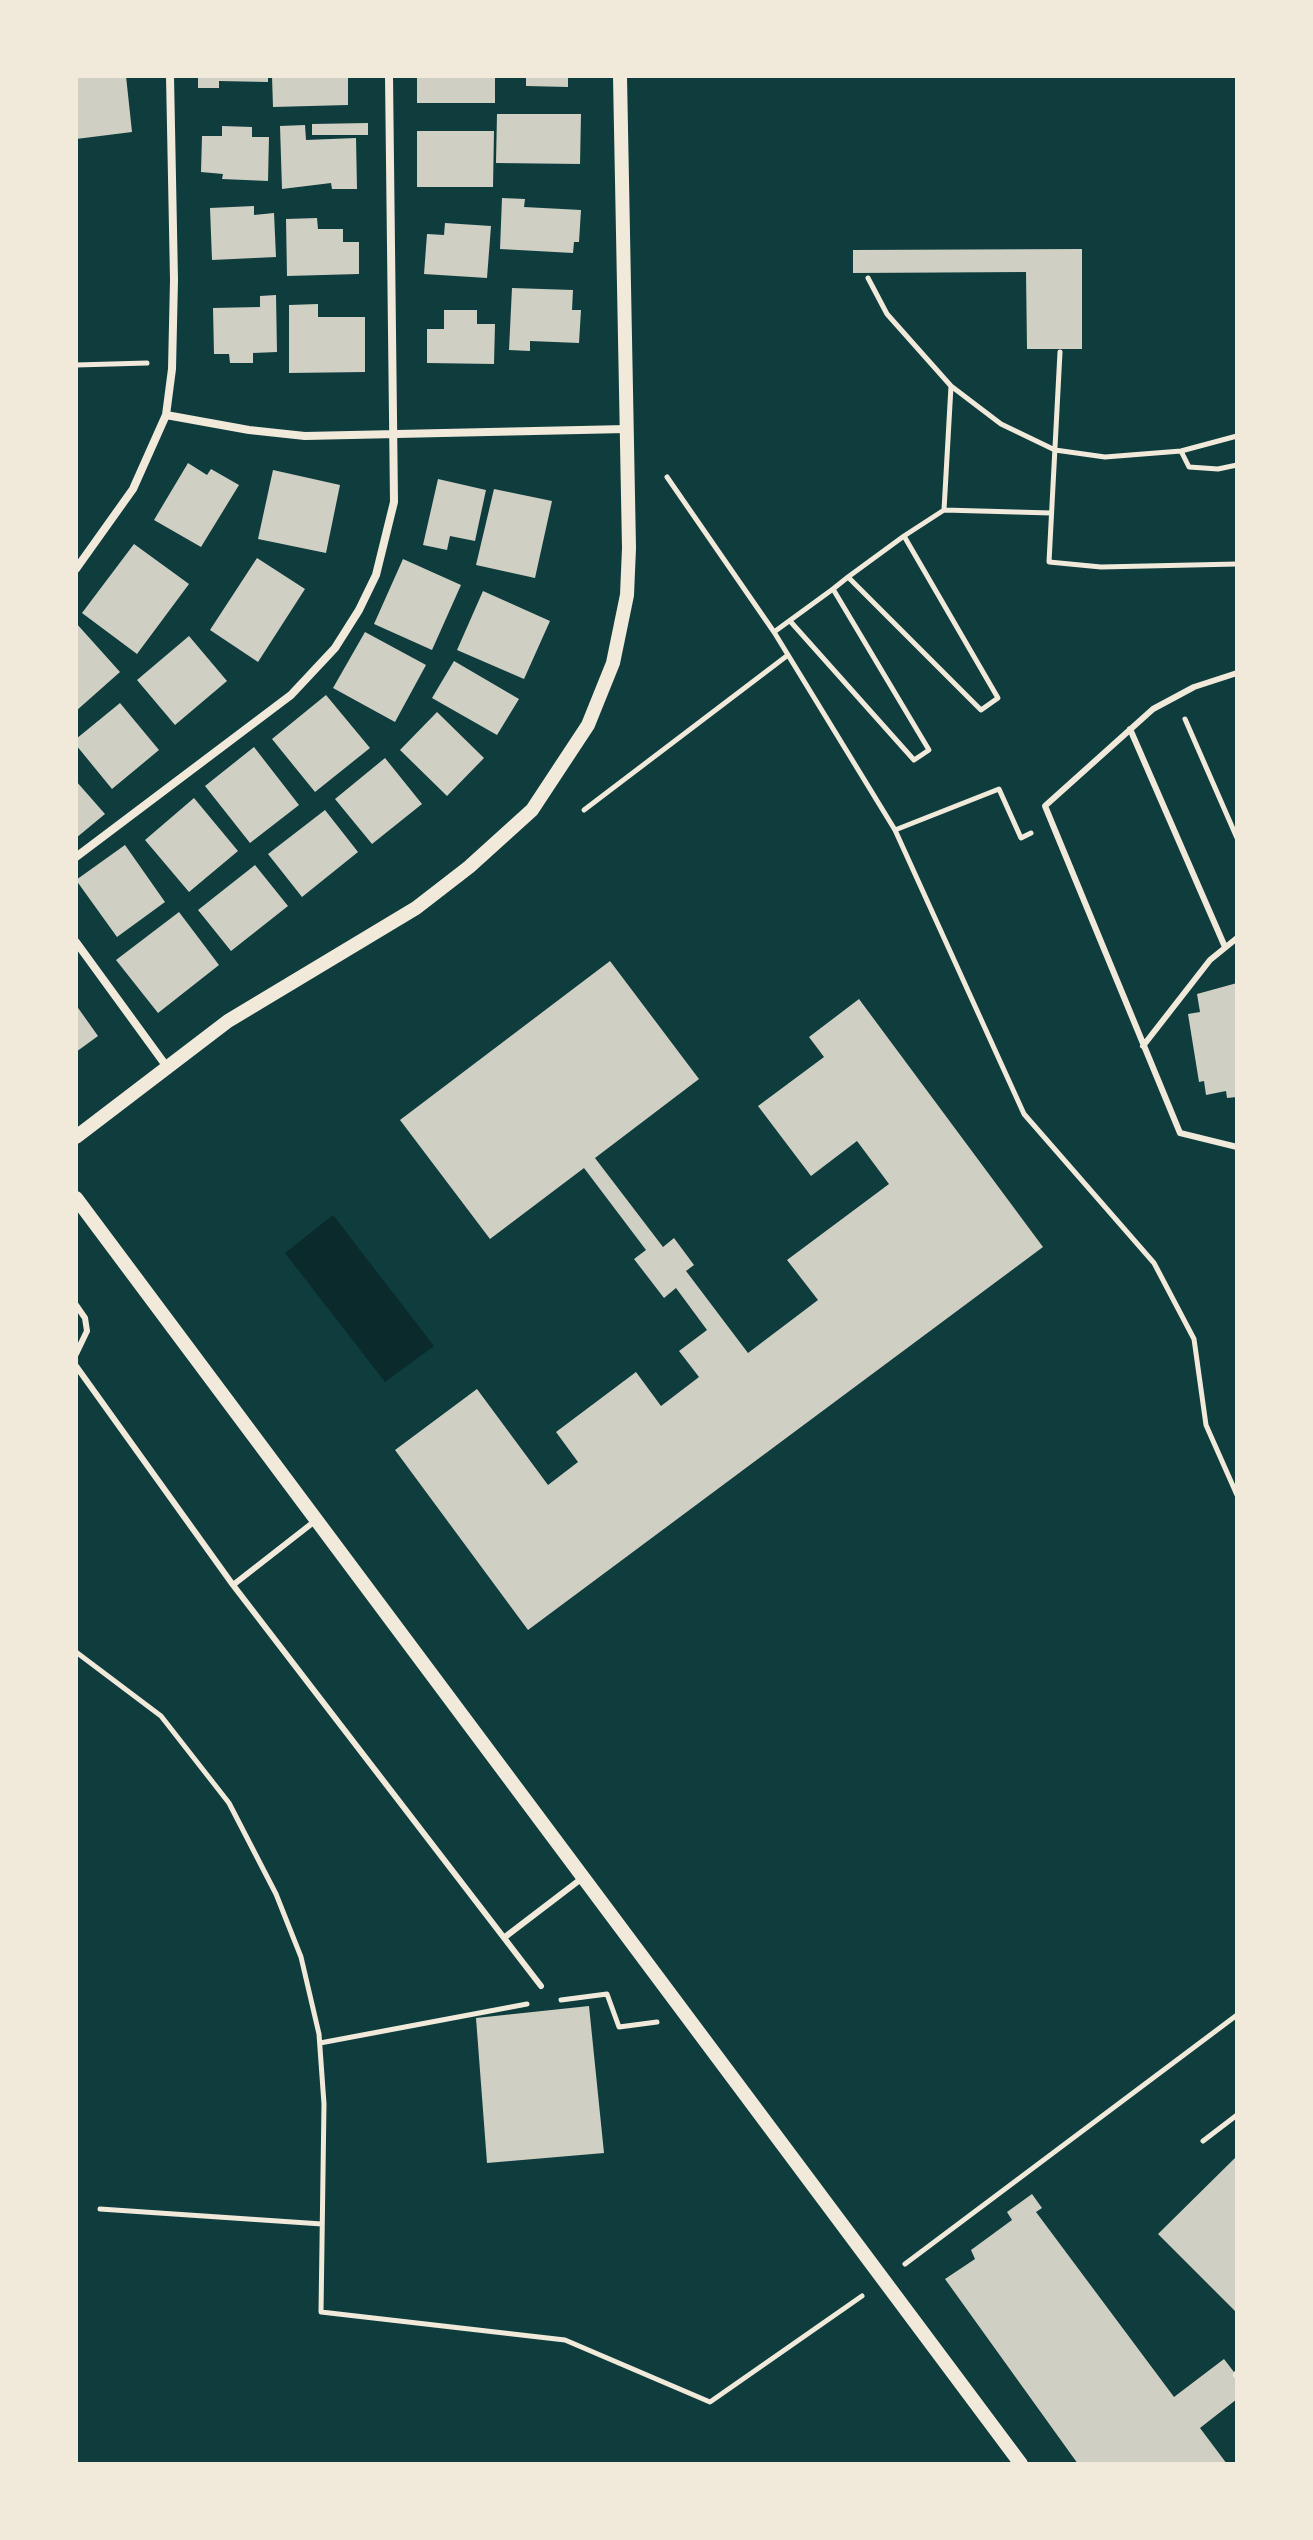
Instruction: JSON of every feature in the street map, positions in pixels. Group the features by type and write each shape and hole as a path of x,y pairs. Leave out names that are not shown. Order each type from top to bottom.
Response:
{"street":[{"path":"76,569 133,489 166,415 172,369 174,280 170,76"},
{"path":"76,857 269,713 309,678 335,648 376,575 394,502 389,76"},
{"path":"76,1137 228,1021 416,908 508,833 553,782 588,725 613,663 622,626 629,548 620,76"},
{"path":"166,415 249,430 305,436 626,429"},
{"path":"76,942 167,1067"},
{"path":"76,1198 1021,2464"}],"lane":[{"path":"1237,673 1153,709 1045,806 1180,1133 1237,1147"},
{"path":"1130,729 1225,947"},
{"path":"1143,1046 1192,981 1237,938"},
{"path":"76,1305 85,1318 87,1331 76,1354"},
{"path":"76,1366 233,1585 541,1986"},
{"path":"233,1585 316,1520"},
{"path":"505,1937 583,1878"}],"path":[{"path":"868,278 887,314 951,386 1001,424 1055,450 1105,457 1181,451 1237,436"},
{"path":"1060,352 1049,562 1101,567 1237,564"},
{"path":"76,365 149,363"},
{"path":"944,510 951,386"},
{"path":"1181,451 1189,467 1218,469 1237,465"},
{"path":"667,477 774,632 895,830 1024,1114 1154,1263 1194,1339 1206,1425 1237,1495"},
{"path":"774,632 944,510 1051,513"},
{"path":"848,577 981,710 998,698 904,536"},
{"path":"790,621 914,760 929,750 833,589"},
{"path":"584,810 788,655"},
{"path":"1175,697 1237,838"},
{"path":"895,830 999,789 1021,838"},
{"path":"76,1652 161,1716 229,1803 276,1894 301,1957 320,2043 324,2104 321,2312 565,2340 710,2402 862,2296"},
{"path":"607,1994 619,2027 657,2022"},
{"path":"904,2265 1237,2015"},
{"path":"320,2043 445,2020"},
{"path":"1203,2141 1237,2115"},
{"path":"100,2209 322,2224"}],"water":[{"path":"333,1215 434,1346 385,1382 285,1253"}],"building":[{"path":"76,76 126,76 132,132 76,139"},
{"path":"198,76 268,76 268,82 219,81 219,88 198,88"},
{"path":"272,76 348,76 348,105 273,107"},
{"path":"417,76 495,76 495,103 417,103"},
{"path":"526,76 568,76 568,87 526,86"},
{"path":"497,114 581,114 580,164 496,163"},
{"path":"368,123 368,135 312,135 312,124"},
{"path":"305,125 306,140 356,138 357,189 332,189 331,183 282,189 280,126"},
{"path":"222,126 252,127 252,137 269,137 268,181 222,179 223,174 201,172 202,136 222,136"},
{"path":"417,131 494,131 493,187 417,187"},
{"path":"502,198 525,199 524,207 581,210 579,242 574,242 573,253 500,249"},
{"path":"254,206 254,215 274,213 276,257 212,260 210,208"},
{"path":"317,218 318,229 343,229 343,242 359,242 359,274 287,276 286,219"},
{"path":"445,223 491,226 487,278 424,274 427,234 444,235"},
{"path":"1082,249 1082,349 1027,349 1026,272 853,273 853,250"},
{"path":"512,288 573,290 572,310 581,310 579,343 530,341 530,351 509,350"},
{"path":"276,295 277,352 253,353 253,363 230,363 229,354 214,354 213,308 260,307 260,296"},
{"path":"318,304 318,317 365,317 365,372 289,373 289,305"},
{"path":"444,310 477,310 477,324 495,324 494,364 427,363 427,329 444,329"},
{"path":"188,463 207,475 211,469 239,485 201,547 154,520"},
{"path":"273,470 340,485 326,553 258,539"},
{"path":"438,479 486,490 475,541 450,536 447,550 423,545"},
{"path":"494,489 552,501 535,578 476,565"},
{"path":"134,544 189,584 137,654 82,613"},
{"path":"257,558 305,589 258,662 210,630"},
{"path":"403,559 461,585 432,650 374,624"},
{"path":"483,591 550,621 524,679 457,650"},
{"path":"76,623 120,672 76,711"},
{"path":"365,632 426,665 395,722 333,688"},
{"path":"189,636 227,681 175,725 137,680"},
{"path":"454,661 519,699 497,735 432,698"},
{"path":"326,695 370,748 315,792 272,739"},
{"path":"120,703 159,750 112,789 76,745 76,739"},
{"path":"437,712 484,758 447,796 400,750"},
{"path":"254,747 299,805 250,843 205,786"},
{"path":"385,758 422,804 372,844 335,799"},
{"path":"76,781 105,814 76,838"},
{"path":"194,798 238,851 189,892 145,840"},
{"path":"325,810 358,852 302,897 268,854"},
{"path":"125,845 165,902 117,937 76,880"},
{"path":"255,865 288,906 231,951 198,910"},
{"path":"179,912 219,965 158,1013 116,960"},
{"path":"610,961 699,1079 595,1158 663,1247 674,1238 694,1265 686,1271 748,1353 818,1300 787,1260 889,1184 857,1141 811,1176 758,1106 824,1057 809,1037 859,999 1043,1247 528,1630 395,1450 477,1389 548,1485 578,1462 556,1432 636,1372 661,1406 699,1377 679,1351 707,1330 676,1288 664,1298 634,1259 646,1250 584,1168 490,1239 400,1120"},
{"path":"1237,983 1237,1097 1227,1098 1226,1091 1206,1095 1204,1081 1199,1082 1188,1014 1200,1012 1197,994"},
{"path":"76,1005 98,1036 76,1052"},
{"path":"589,2006 604,2153 487,2163 476,2018"},
{"path":"1237,2156 1237,2313 1158,2234"},
{"path":"1032,2194 1042,2208 1036,2212 1174,2397 1224,2359 1237,2376 1237,2399 1200,2428 1227,2464 1078,2464 945,2279 975,2259 971,2250 1012,2220 1007,2212"}]}
